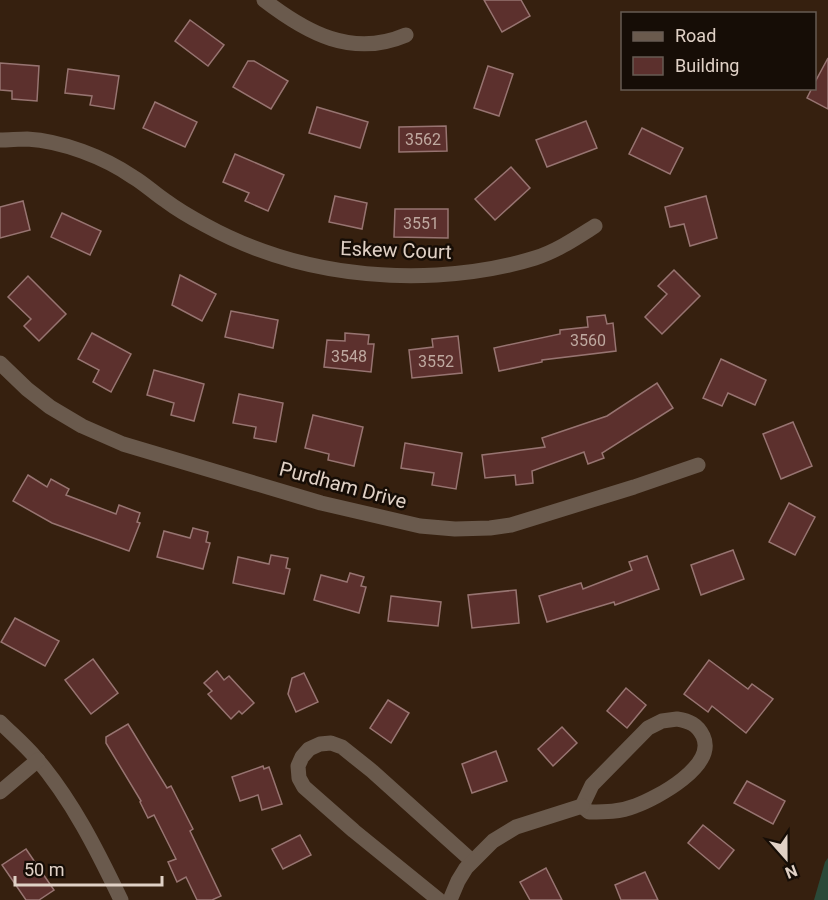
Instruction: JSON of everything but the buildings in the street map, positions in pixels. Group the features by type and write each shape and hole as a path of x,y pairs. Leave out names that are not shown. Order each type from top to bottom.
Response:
{"street":[{"path":"264,0 280,12 336,41 357,45 378,44 406,35"},
{"name":"Eskew Court","path":"0,140 28,139 80,150 110,163 167,202 225,235 287,259 330,270 416,276 464,273 505,267 567,244 595,226"},
{"name":"Purdham Drive","path":"0,363 50,407 82,426 123,444 321,503 420,526 455,530 512,525 698,465"},
{"path":"450,900 458,881 472,861 493,841 516,826 582,806 592,785 648,728 662,721 677,719 690,722 699,729 704,738 705,750 696,766 673,787 638,805 611,812 589,812 582,806"},
{"path":"0,722 38,760 62,792 90,837 121,900"},
{"path":"439,900 304,787 299,778 298,766 302,757 309,749 320,744 331,743 342,747 472,861"},
{"path":"0,792 38,760"}],"green space":[{"path":"828,858 828,900 814,900 825,862"}]}
